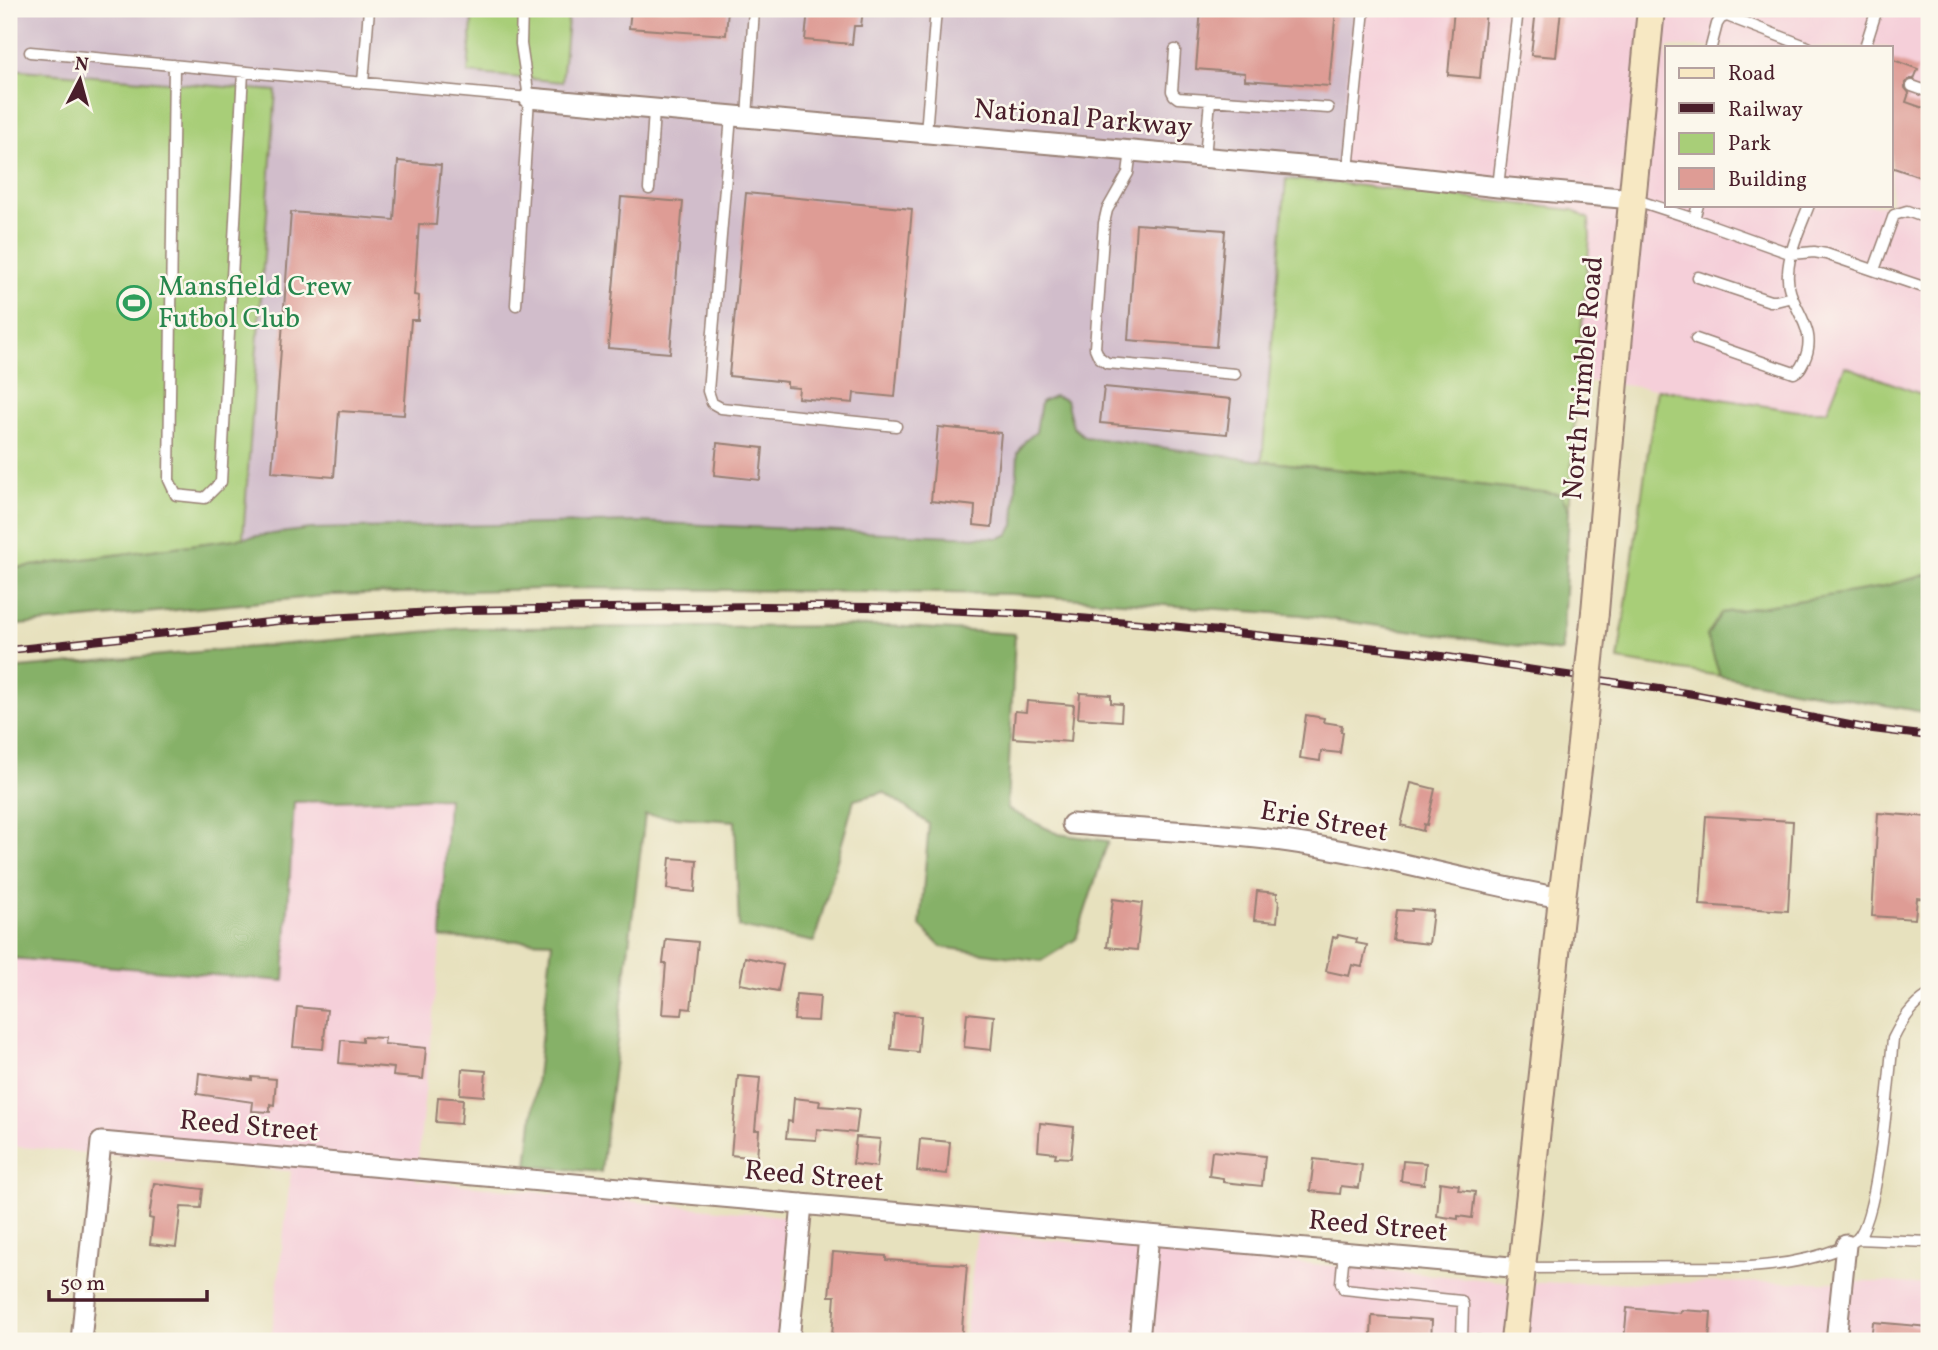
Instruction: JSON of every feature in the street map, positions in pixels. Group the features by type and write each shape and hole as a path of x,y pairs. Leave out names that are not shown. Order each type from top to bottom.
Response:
{"main road":[{"name":"North Trimble Road","path":"1514,1341 1595,612 1651,9"}],"street":[{"name":"National Parkway","path":"529,98 1348,170 1632,199"},
{"name":"Erie Street","path":"1072,824 1221,834 1291,842 1562,898"},
{"name":"Reed Street","path":"81,1341 101,1142 1522,1268"},
{"path":"789,1341 803,1204"},
{"path":"1139,1341 1149,1235"},
{"path":"1836,1341 1852,1242"}],"lane":[{"path":"362,83 369,9"},
{"path":"516,305 529,98 521,44 522,9"},
{"path":"754,9 708,391 712,403 721,408 896,426"},
{"path":"926,133 936,9"},
{"path":"1348,170 1364,9"},
{"path":"1498,187 1518,9"},
{"path":"1864,46 1877,9"},
{"path":"1711,46 1717,24 1721,18 1727,16 1805,46"},
{"path":"1175,50 1172,91 1178,98 1328,108"},
{"path":"30,52 529,98"},
{"path":"174,65 169,480 176,495 205,498 221,482 243,72"},
{"path":"1912,86 1929,92"},
{"path":"1205,158 1210,100"},
{"path":"649,189 654,110"},
{"path":"1131,151 1128,173 1107,210 1104,223 1095,348 1107,363 1235,374"},
{"path":"1632,199 1792,254 1814,252 1929,289"},
{"path":"1694,219 1698,206"},
{"path":"1696,339 1794,373 1800,370 1810,343 1787,276 1809,206"},
{"path":"1874,270 1894,215 1907,211 1929,219"},
{"path":"1698,277 1770,301 1792,297"},
{"path":"1852,1242 1866,1225 1875,1189 1893,1039 1902,1020 1929,995"},
{"path":"1522,1268 1749,1268 1801,1261 1852,1242 1929,1242"},
{"path":"1344,1252 1341,1283 1345,1289 1461,1301 1464,1305 1462,1337 1465,1340 1479,1341"}],"shaded area":[{"path":"9,9 473,9 468,73 561,82 569,9 1354,9 1337,183 1286,179 1262,461 1084,437 1073,427 1066,401 1041,402 1036,432 1025,441 1018,453 1014,525 1009,534 1000,538 638,522 310,529 243,538 276,91 9,68"},
{"path":"1354,9 1929,9 1929,397 1845,366 1827,411 1798,411 1657,389 1577,380 1590,237 1589,218 1573,210 1337,183"},
{"path":"449,798 441,938 416,1180 790,1217 780,1341 271,1341 291,1171 9,1146 9,958 284,981 294,801"},
{"path":"977,1233 1522,1283 1886,1282 1929,1285 1929,1341 964,1341"}],"green space":[{"path":"473,9 569,9 562,82 468,73"},
{"name":"Mansfield Crew Futbol Club","path":"9,69 276,91 243,538 9,569"},
{"path":"1286,179 1573,210 1589,219 1590,237 1569,511 1560,494 1262,461"},
{"path":"1845,366 1929,397 1929,574 1707,636 1720,676 1618,660 1657,389 1798,411 1827,411"},
{"path":"1054,396 1066,400 1073,427 1085,437 1262,461 1561,494 1569,511 1562,652 1301,615 1011,594 576,588 334,595 9,626 9,569 310,529 638,522 1000,538 1009,534 1014,525 1018,453 1025,441 1036,432 1041,402"},
{"path":"1929,574 1929,713 1720,676 1707,636 1721,613 1877,588"},
{"path":"891,626 1015,634 1007,809 1058,834 1108,841 1076,939 1041,961 941,947 920,926 929,824 884,792 854,800 814,942 739,927 735,821 645,815 601,1172 527,1166 552,942 441,938 448,798 294,802 284,981 9,958 9,669 465,628"}],"building":[{"path":"631,9 728,9 726,35 629,28"},
{"path":"808,9 863,9 861,26 854,26 852,44 805,40"},
{"path":"1201,9 1336,9 1329,86 1245,80 1245,73 1196,69"},
{"path":"1454,9 1486,9 1480,78 1448,75"},
{"path":"1536,9 1561,9 1556,57 1531,55"},
{"path":"1892,59 1918,69 1914,79 1905,83 1909,93 1906,102 1929,110 1929,180 1892,167"},
{"path":"398,161 441,165 436,225 419,224 414,295 419,296 418,320 411,320 404,415 339,411 334,477 272,472 291,212 394,220"},
{"path":"746,193 912,209 895,397 854,393 853,403 798,398 799,388 787,387 787,382 729,376"},
{"path":"621,197 683,202 670,353 608,348"},
{"path":"1136,224 1225,230 1216,347 1128,340"},
{"path":"1104,387 1231,399 1227,434 1100,423"},
{"path":"938,427 1001,433 992,527 974,525 975,506 931,501"},
{"path":"717,443 763,448 760,480 714,475"},
{"path":"1080,693 1111,695 1111,703 1122,704 1121,721 1078,718"},
{"path":"1027,701 1074,705 1071,742 1013,738 1015,711 1026,712"},
{"path":"1306,715 1324,718 1323,722 1342,725 1340,753 1321,751 1320,761 1300,758"},
{"path":"1411,783 1435,789 1427,825 1424,824 1423,831 1401,825"},
{"path":"1878,813 1929,817 1929,899 1917,898 1915,919 1872,916"},
{"path":"1706,816 1793,821 1788,911 1700,905"},
{"path":"670,858 697,860 695,892 667,889"},
{"path":"1257,891 1277,893 1277,922 1254,920"},
{"path":"1113,899 1142,903 1137,950 1107,947"},
{"path":"1397,910 1433,911 1429,944 1393,940"},
{"path":"1338,935 1357,939 1356,943 1367,945 1362,967 1352,965 1349,976 1326,971 1333,937 1337,938"},
{"path":"666,939 698,942 691,1009 683,1008 682,1015 662,1014"},
{"path":"745,957 783,965 778,991 740,984"},
{"path":"796,994 820,996 818,1021 794,1020"},
{"path":"297,1007 327,1010 323,1049 293,1047"},
{"path":"967,1013 994,1016 991,1050 964,1047"},
{"path":"894,1014 921,1016 918,1052 891,1049"},
{"path":"362,1037 385,1038 384,1044 426,1048 423,1079 393,1076 394,1068 339,1063 341,1040 362,1042"},
{"path":"462,1069 486,1071 484,1096 460,1094"},
{"path":"199,1073 252,1080 252,1077 276,1079 274,1105 270,1104 270,1112 252,1111 253,1102 197,1094"},
{"path":"738,1076 760,1078 755,1130 759,1130 757,1158 731,1155"},
{"path":"438,1097 463,1099 461,1124 436,1122"},
{"path":"794,1098 820,1101 819,1106 859,1109 856,1133 817,1129 816,1140 786,1138 788,1121 792,1122"},
{"path":"1040,1123 1074,1127 1071,1158 1055,1157 1056,1153 1038,1151"},
{"path":"856,1137 880,1139 877,1167 853,1164"},
{"path":"920,1139 950,1142 947,1174 917,1171"},
{"path":"1212,1151 1265,1156 1262,1186 1223,1182 1223,1178 1209,1176"},
{"path":"1314,1159 1362,1165 1359,1188 1341,1186 1340,1194 1310,1191"},
{"path":"1403,1161 1426,1163 1424,1184 1401,1181"},
{"path":"1440,1182 1459,1185 1458,1190 1475,1192 1472,1218 1437,1216"},
{"path":"154,1183 203,1189 201,1208 181,1207 176,1247 150,1244 153,1219 149,1218"},
{"path":"833,1252 886,1256 886,1260 967,1265 961,1341 893,1341 832,1336 835,1296 829,1296"},
{"path":"1627,1308 1680,1313 1681,1310 1711,1312 1709,1341 1624,1341"},
{"path":"1372,1316 1432,1320 1431,1341 1371,1336"},
{"path":"1873,1322 1929,1327 1929,1341 1871,1341"}],"railway":[{"path":"9,650 278,621 467,610 760,606 871,607 1031,614 1415,652 1693,694 1865,728 1929,736"}],"place":[{"name":"Mansfield Crew Futbol Club","path":"134,303"}]}
